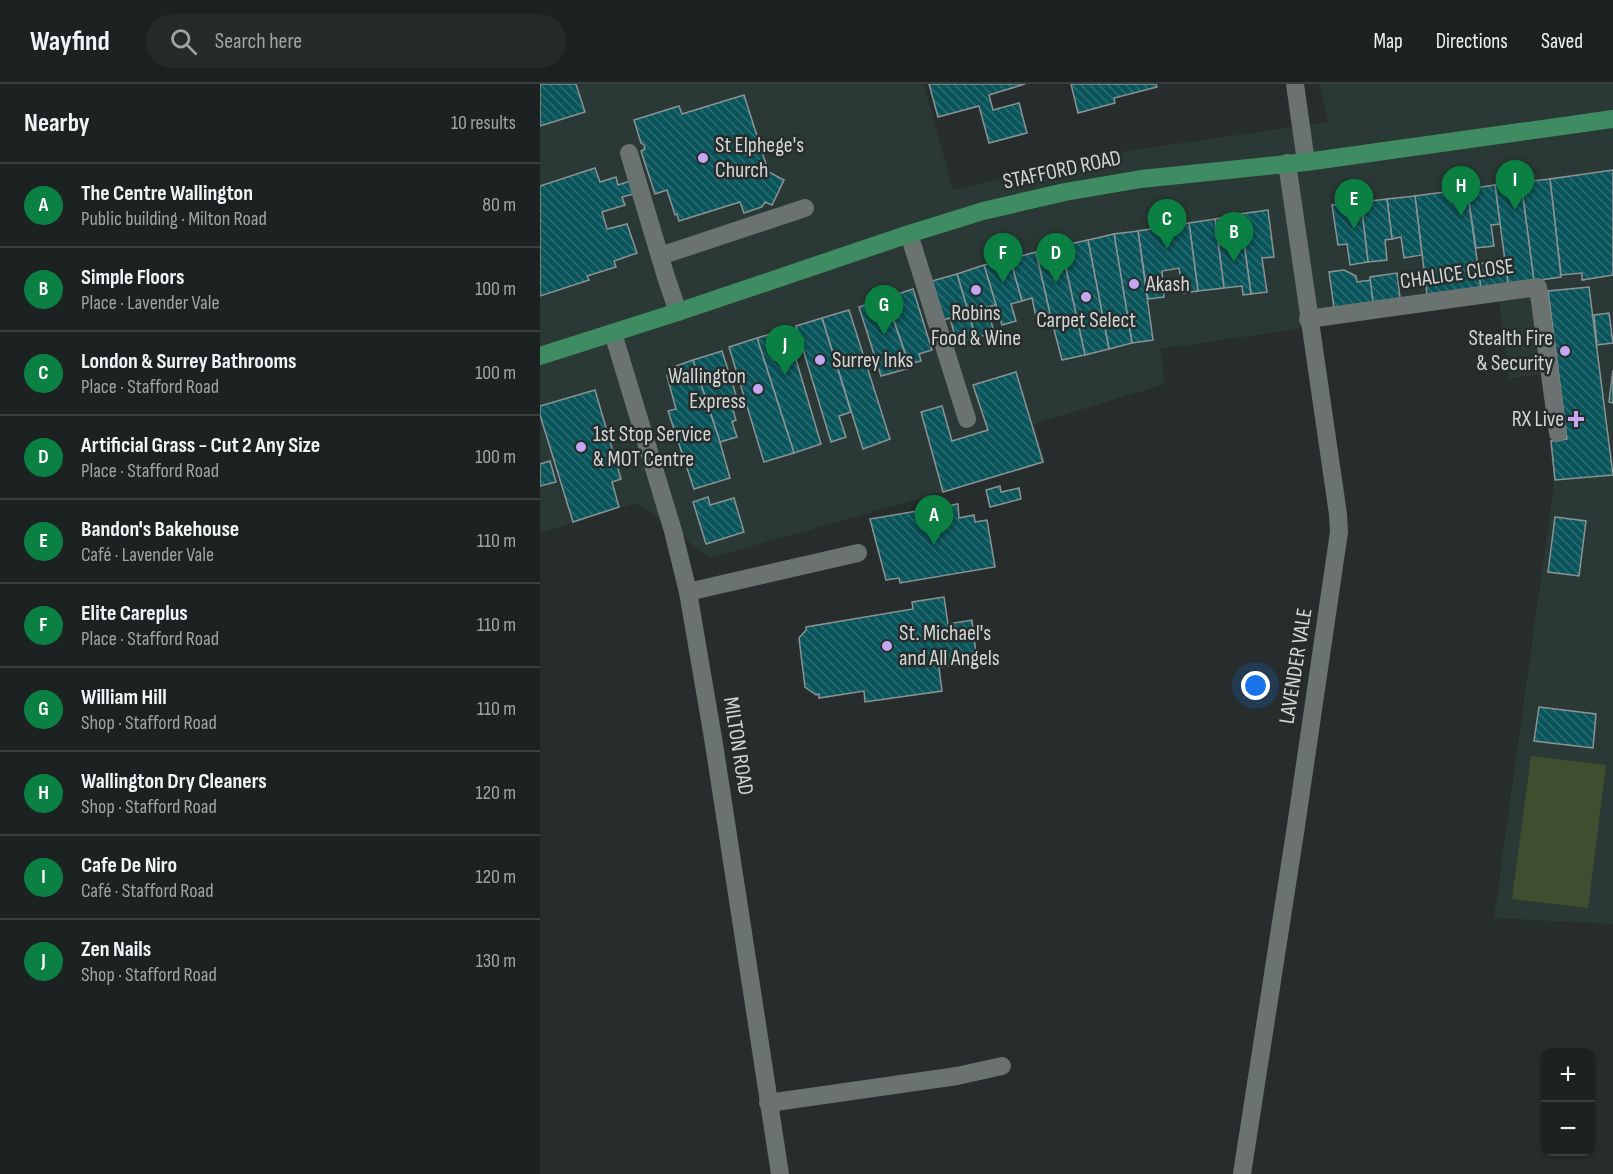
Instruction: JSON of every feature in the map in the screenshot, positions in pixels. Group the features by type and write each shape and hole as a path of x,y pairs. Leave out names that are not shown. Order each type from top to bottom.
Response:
{"main road":[{"name":"STAFFORD ROAD","path":"540,356 909,234 983,211 1065,192 1141,179 1306,162 1613,119"}],"street":[{"path":"1295,84 1306,162"},
{"path":"629,153 678,312"},
{"name":"LAVENDER VALE","path":"1242,1174 1337,548 1338,514 1287,164"},
{"path":"660,256 805,208"},
{"path":"909,234 967,420"},
{"name":"CHALICE CLOSE","path":"1308,319 1538,287 1558,433"},
{"name":"MILTON ROAD","path":"613,333 673,531 688,592 714,744 780,1174"},
{"path":"688,592 858,553"},
{"path":"768,1103 957,1076 1002,1066"}],"shaded area":[{"path":"540,84 924,84 953,190 1098,155 1328,122 1319,84 1613,84 1613,924 1494,918 1554,484 1543,374 1509,378 1499,300 1160,349 1165,384 1034,424 1046,463 710,558 637,503 540,533"}],"green space":[{"path":"1531,756 1606,765 1588,908 1512,899"}],"building":[{"path":"540,84 576,84 585,112 540,126"},
{"path":"929,84 1025,84 989,95 993,110 1019,103 1027,133 989,143 979,106 938,117"},
{"path":"1071,84 1156,84 1157,87 1114,98 1115,103 1078,113"},
{"name":"St Elphege's Church","path":"744,95 766,164 763,169 784,180 772,205 765,202 762,207 744,213 740,202 679,221 667,190 655,194 641,151 645,149 644,145 641,143 634,120 679,106 682,114"},
{"path":"595,168 600,182 616,177 618,185 630,181 634,194 622,197 625,205 602,212 607,229 627,224 637,253 614,261 616,267 587,276 589,280 540,296 540,186"},
{"path":"1613,170 1613,275 1582,280 1582,273 1561,275 1550,179"},
{"path":"1550,179 1561,277 1534,281 1521,182"},
{"path":"1521,182 1534,281 1508,284 1495,185"},
{"path":"1495,185 1500,224 1491,225 1494,246 1476,248 1467,189"},
{"path":"1467,189 1481,288 1427,294 1415,196"},
{"path":"1415,196 1422,255 1404,258 1401,237 1392,239 1387,199"},
{"path":"1387,199 1392,239 1385,240 1387,260 1368,262 1361,202"},
{"path":"1361,202 1368,262 1350,265 1347,244 1338,245 1332,205"},
{"path":"1268,210 1274,257 1262,258 1267,292 1251,294 1240,214"},
{"path":"1240,214 1251,294 1243,295 1242,286 1224,288 1215,219"},
{"path":"1215,219 1224,288 1198,291 1189,223"},
{"path":"1189,223 1198,291 1183,293 1179,268 1162,271 1164,297 1148,299 1138,231"},
{"name":"Akash","path":"1138,231 1153,340 1132,343 1114,234"},
{"path":"1114,234 1132,343 1109,349 1088,240"},
{"name":"Carpet Select","path":"1088,240 1109,349 1085,355 1061,246"},
{"path":"1061,246 1085,355 1062,360 1036,252"},
{"path":"1036,252 1050,314 1036,317 1032,298 1022,301 1010,259"},
{"path":"1010,259 1022,301 1011,304 1016,321 1002,325 984,265"},
{"path":"1505,260 1508,284 1481,288 1478,264"},
{"name":"Robins Food & Wine","path":"984,265 996,305 987,307 994,332 976,338 957,274"},
{"path":"1344,270 1356,276 1357,282 1371,280 1373,302 1334,308 1329,272"},
{"path":"1397,273 1400,298 1373,302 1370,277"},
{"path":"957,274 976,338 957,343 950,318 943,320 932,281"},
{"path":"1589,287 1613,475 1555,480 1551,441 1567,439 1548,291"},
{"path":"913,289 932,350 919,354 921,361 909,364 886,298"},
{"path":"886,298 910,368 881,376 859,307"},
{"path":"849,310 890,439 863,449 822,318"},
{"path":"1609,313 1613,343 1597,345 1594,315"},
{"name":"Surrey Inks","path":"822,318 851,412 839,416 846,437 831,442 796,326"},
{"path":"787,329 821,444 794,453 757,338"},
{"name":"Wallington Express","path":"757,338 794,453 764,462 729,347"},
{"path":"722,351 736,395 729,397 736,420 732,422 737,437 720,442 693,360"},
{"path":"693,360 730,478 694,489 668,411 676,409 667,376 670,368"},
{"path":"1613,370 1613,403 1609,402"},
{"path":"1016,372 1043,462 943,492 921,412 942,406 952,441 988,430 973,385"},
{"name":"1st Stop Service & MOT Centre","path":"595,390 621,479 612,482 619,507 573,522 540,415 540,406"},
{"path":"550,461 556,482 540,486 540,464"},
{"path":"1000,486 1001,492 1019,488 1021,499 990,507 986,490"},
{"path":"708,497 710,505 734,498 744,532 706,544 693,502"},
{"path":"958,504 959,518 974,515 975,522 987,520 995,567 900,583 899,578 886,580 870,519"},
{"path":"1555,517 1586,521 1579,576 1548,572"},
{"name":"St. Michael's and All Angels","path":"944,597 948,624 972,620 976,654 954,658 955,665 939,667 942,691 865,702 864,691 819,698 819,694 816,695 805,687 799,638 806,627 913,609 912,602"},
{"path":"1539,707 1596,714 1593,748 1534,741"}],"place":[{"name":"St Elphege's Church","path":"703,158"},
{"name":"Cafe De Niro","path":"1515,210"},
{"name":"Wallington Dry Cleaners","path":"1461,216"},
{"name":"Bandon's Bakehouse","path":"1354,229"},
{"name":"London & Surrey Bathrooms","path":"1167,249"},
{"name":"Simple Floors","path":"1234,262"},
{"name":"Elite Careplus","path":"1003,283"},
{"name":"Artificial Grass - Cut 2 Any Size","path":"1056,283"},
{"name":"Akash","path":"1134,284"},
{"name":"Robins Food & Wine","path":"976,290"},
{"name":"Carpet Select","path":"1086,297"},
{"name":"William Hill","path":"884,335"},
{"name":"Stealth Fire & Security","path":"1565,351"},
{"name":"Surrey Inks","path":"820,360"},
{"name":"Zen Nails","path":"785,375"},
{"name":"Wallington Express","path":"758,389"},
{"name":"RX Live","path":"1576,419"},
{"name":"1st Stop Service & MOT Centre","path":"581,447"},
{"name":"The Centre Wallington","path":"934,545"},
{"name":"St. Michael's and All Angels","path":"887,646"}]}
